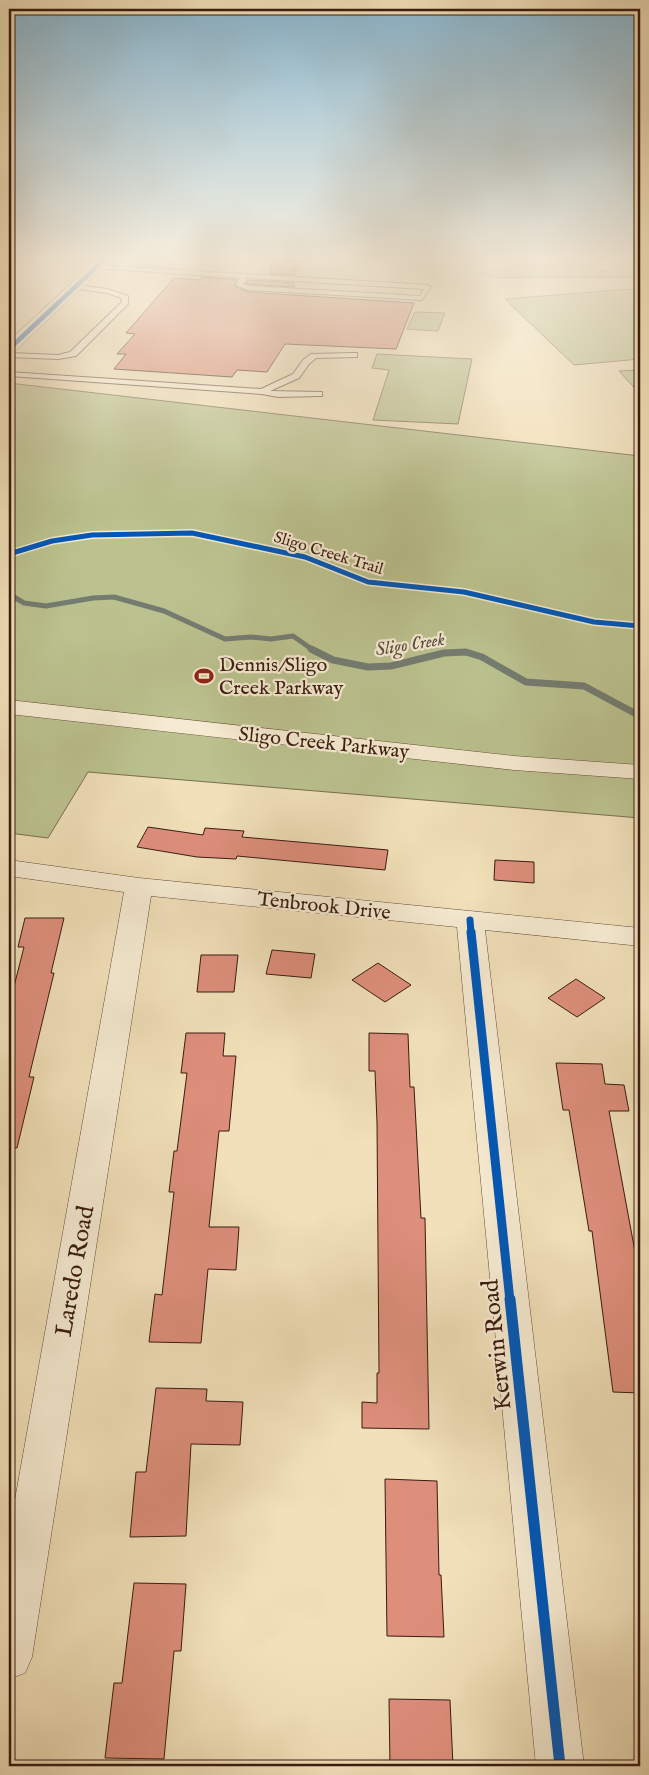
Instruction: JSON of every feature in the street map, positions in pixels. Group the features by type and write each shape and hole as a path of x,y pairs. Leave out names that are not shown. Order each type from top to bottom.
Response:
{"street":[{"name":"Sligo Creek Parkway","path":"9,707 514,763 640,772"},
{"name":"Tenbrook Drive","path":"9,868 139,886 640,937"},
{"name":"Laredo Road","path":"9,1657 139,886"},
{"name":"Kerwin Road","path":"470,920 560,1766"}],"lane":[{"path":"9,355 58,357 73,354 83,344"},
{"path":"262,392 296,376 306,362 314,356 354,355"},
{"path":"9,374 262,392 278,395 319,394"},
{"path":"291,379 307,382 314,388 310,394"}],"green space":[{"path":"552,344 640,344 640,359 574,365"},
{"path":"377,354 472,359 458,424 373,420 389,370 372,368"},
{"path":"640,370 640,394 619,371"},
{"path":"9,383 640,456 640,818 88,772 48,838 9,833"}],"building":[{"path":"126,344 398,344 396,349 285,344 267,372 237,370 232,377 114,369 126,354 117,354"},
{"path":"148,827 203,835 205,828 244,831 242,837 388,850 385,870 237,856 236,859 197,857 137,847"},
{"path":"495,860 534,862 534,883 494,880"},
{"path":"25,918 64,918 51,973 54,973 29,1077 34,1077 17,1148 9,1147 9,1006 24,947 18,947"},
{"path":"272,950 315,954 311,978 266,974"},
{"path":"201,955 238,955 234,992 197,992"},
{"path":"378,963 411,985 385,1002 352,980"},
{"path":"576,979 605,998 577,1017 548,998"},
{"path":"186,1033 225,1033 223,1056 236,1056 229,1131 219,1131 209,1227 239,1227 236,1270 208,1269 201,1343 149,1342 155,1294 162,1295 174,1192 169,1192 174,1151 177,1151 187,1073 181,1073"},
{"path":"369,1033 408,1034 410,1087 414,1087 421,1218 425,1218 429,1429 362,1428 362,1402 377,1403 377,1373 379,1373 377,1123 375,1071 369,1071"},
{"path":"556,1063 602,1064 605,1084 624,1085 629,1111 609,1111 638,1268 640,1268 640,1393 613,1392 592,1231 589,1231 569,1110 563,1110"},
{"path":"156,1388 207,1389 206,1401 243,1402 240,1445 191,1444 186,1536 130,1537 136,1472 146,1472"},
{"path":"385,1479 437,1481 439,1575 441,1575 444,1637 387,1636"},
{"path":"134,1583 186,1584 181,1651 174,1651 164,1759 105,1758 114,1683 122,1683"},
{"path":"389,1699 450,1700 453,1766 390,1766"}],"waterway":[{"name":"Sligo Creek","path":"9,594 24,603 46,606 93,598 114,597 164,611 225,639 251,637 271,639 293,636 313,650"},
{"name":"Sligo Creek","path":"313,650 333,660 368,667 391,666 444,653 466,652 482,657 526,682 584,686 640,716"}],"cycle path":[{"path":"9,349 15,344"},
{"name":"Sligo Creek Trail","path":"9,554 52,541 92,535 192,533 305,557 368,582 464,592 594,622 640,626"},
{"path":"470,920 560,1766"}],"place":[{"name":"Dennis/Sligo Creek Parkway","path":"204,676"}]}
